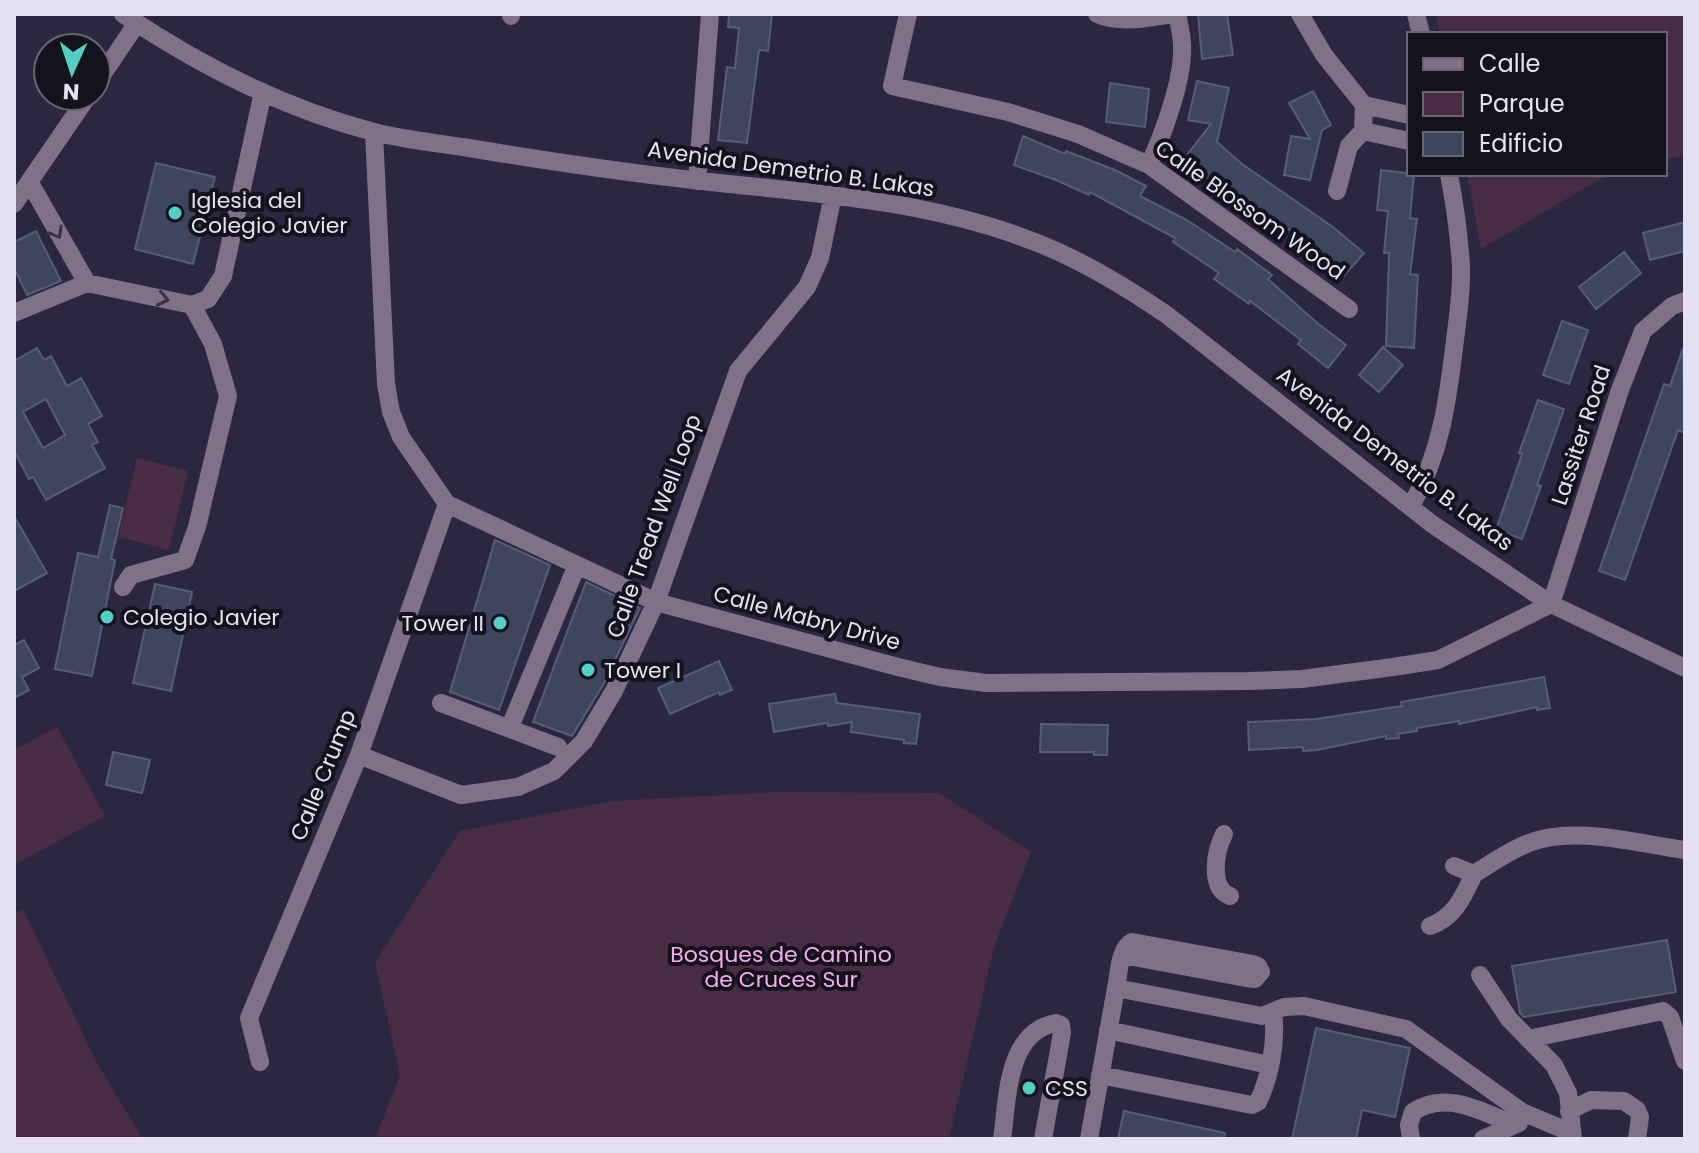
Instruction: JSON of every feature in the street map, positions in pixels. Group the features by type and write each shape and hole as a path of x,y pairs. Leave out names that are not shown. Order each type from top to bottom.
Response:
{"street":[{"path":"697,181 710,14"},
{"name":"Calle Blossom Wood","path":"908,14 892,86 1008,112 1078,134 1149,165 1349,309"},
{"path":"1097,14 1137,19 1175,14 1182,45 1180,66 1162,138 1149,165"},
{"path":"1300,14 1324,55 1364,105 1407,115"},
{"path":"112,53 130,18"},
{"name":"Avenida Demetrio B. Lakas","path":"130,18 166,42 263,92 374,132 697,181 833,195 944,215 1036,242 1131,290 1167,315 1432,524 1551,604 1685,668"},
{"path":"14,313 87,283 192,305 208,299 223,276 263,92"},
{"path":"1337,191 1349,146 1363,131 1364,105"},
{"path":"14,204 77,112"},
{"path":"1363,131 1407,141"},
{"path":"374,132 379,184 382,340 391,412 401,437 447,504"},
{"path":"1411,506 1435,456 1445,420 1451,375 1461,269 1449,176"},
{"path":"30,183 87,283"},
{"name":"Calle Tread Well Loop","path":"359,755 461,795 518,787 554,771 584,741 614,691 656,602 738,371 807,287 820,258 833,195"},
{"name":"Lassiter Road","path":"1551,604 1620,390 1643,331 1672,306 1685,301"},
{"path":"123,587 131,575 185,560 197,527 228,396 213,344 192,305"},
{"name":"Calle Mabry Drive","path":"447,504 656,602 898,667 986,683 1302,679 1393,667 1438,660 1551,604"},
{"name":"Calle Crump","path":"260,1062 249,1018 359,755 447,504"},
{"path":"510,727 577,565"},
{"path":"441,703 558,747"},
{"path":"1224,834 1218,853 1217,884 1223,893 1230,896"},
{"path":"1430,926 1454,911 1474,874 1517,848 1551,837 1583,836 1685,850"},
{"path":"1454,866 1474,874"},
{"path":"1089,1139 1116,988 1123,955 1126,945 1140,942 1253,964 1261,972 1255,979 1246,978 1123,955"},
{"path":"1480,975 1509,1019 1554,1065 1568,1093 1572,1136"},
{"path":"1116,988 1250,1015 1262,1016 1284,1007 1304,1006 1406,1029 1532,1117 1572,1136"},
{"path":"1528,1039 1663,1011 1670,1017 1685,1061"},
{"path":"1100,1075 1252,1105 1258,1102 1264,1089 1275,1031 1273,1013"},
{"path":"1002,1139 1013,1068 1022,1044 1035,1032 1056,1023 1061,1025 1062,1033 1043,1139"},
{"path":"1108,1030 1269,1065"},
{"path":"1569,1111 1591,1100 1624,1101 1637,1110 1640,1117 1637,1139"},
{"path":"1411,1139 1409,1125 1413,1112 1434,1102 1452,1102 1514,1125"},
{"path":"1483,1139 1532,1117"}],"green space":[{"path":"1436,14 1685,14 1685,156 1667,159 1667,32 1440,32"},
{"path":"1467,176 1606,176 1481,249"},
{"path":"137,458 188,471 169,550 118,537"},
{"path":"57,727 105,816 14,865 14,750"},
{"name":"Bosques de Camino de Cruces Sur","path":"778,792 939,793 1031,852 994,947 949,1139 375,1139 400,1076 375,962 460,831 613,801"},
{"path":"23,909 97,1063 143,1139 14,1139 14,914"}],"building":[{"path":"729,14 772,14 768,51 759,50 747,143 718,140 727,67 735,68 739,28 728,27"},
{"path":"1227,14 1233,55 1202,59 1198,15"},
{"path":"1197,81 1229,88 1217,142 1242,164 1333,227 1364,253 1344,276 1313,252 1316,249 1183,160 1211,124 1188,120"},
{"path":"1110,83 1149,89 1145,127 1106,122"},
{"path":"1313,91 1331,125 1322,130 1310,180 1284,175 1291,136 1310,139 1289,103"},
{"path":"1023,136 1115,170 1146,186 1140,196 1187,220 1235,252 1237,249 1272,275 1268,279 1346,345 1328,368 1298,344 1301,340 1250,301 1249,304 1214,279 1219,273 1173,242 1175,238 1090,192 1089,195 1014,165"},
{"name":"Iglesia del Colegio Javier","path":"156,163 215,177 193,264 135,249"},
{"path":"1381,170 1414,176 1410,218 1417,219 1410,274 1418,275 1414,348 1386,346 1389,253 1384,253 1388,211 1377,210"},
{"path":"1685,222 1685,251 1650,260 1643,233"},
{"path":"36,231 61,281 27,295 14,268 14,242"},
{"path":"1624,252 1641,273 1596,309 1579,287"},
{"path":"1562,321 1588,330 1569,384 1543,375"},
{"path":"1383,347 1403,365 1379,392 1359,375"},
{"path":"37,348 44,360 51,356 67,386 81,378 102,416 88,424 98,442 92,445 105,468 46,500 33,477 29,479 14,451 14,361","holes":["46,399 65,435 43,448 23,412"]},
{"path":"1683,348 1685,433 1678,430 1625,580 1599,571 1664,384 1670,386"},
{"path":"1538,400 1564,409 1522,539 1496,530"},
{"path":"110,505 123,508 111,559 115,560 92,676 55,669 78,553 98,557"},
{"path":"14,516 47,573 14,591"},
{"name":"Tower II","path":"495,540 550,565 499,710 450,692"},
{"name":"Tower I","path":"586,582 640,608 603,685 572,736 533,722"},
{"path":"155,584 192,592 171,691 133,683"},
{"path":"24,640 39,668 22,677 29,690 14,698 14,645"},
{"path":"719,661 732,690 720,695 719,692 670,714 658,688"},
{"path":"1544,677 1550,708 1537,710 1537,707 1459,724 1459,721 1417,728 1417,731 1398,734 1399,738 1386,739 1386,736 1317,750 1303,751 1303,747 1249,750 1248,722 1316,719 1402,706 1401,702"},
{"path":"835,694 837,703 920,714 916,744 851,732 852,722 774,732 769,704"},
{"path":"1041,724 1108,725 1107,755 1094,755 1094,752 1040,752"},
{"path":"113,752 150,760 142,793 106,785"},
{"path":"1667,940 1676,992 1524,1017 1520,1013 1512,966"},
{"path":"1316,1028 1410,1048 1395,1117 1362,1110 1356,1139 1292,1139"},
{"path":"1124,1111 1225,1133 1224,1139 1118,1139"}],"place":[{"name":"Iglesia del Colegio Javier","path":"175,213"},
{"name":"Colegio Javier","path":"107,617"},
{"name":"Tower II","path":"500,623"},
{"name":"Tower I","path":"588,670"},
{"name":"CSS","path":"1029,1088"}]}
